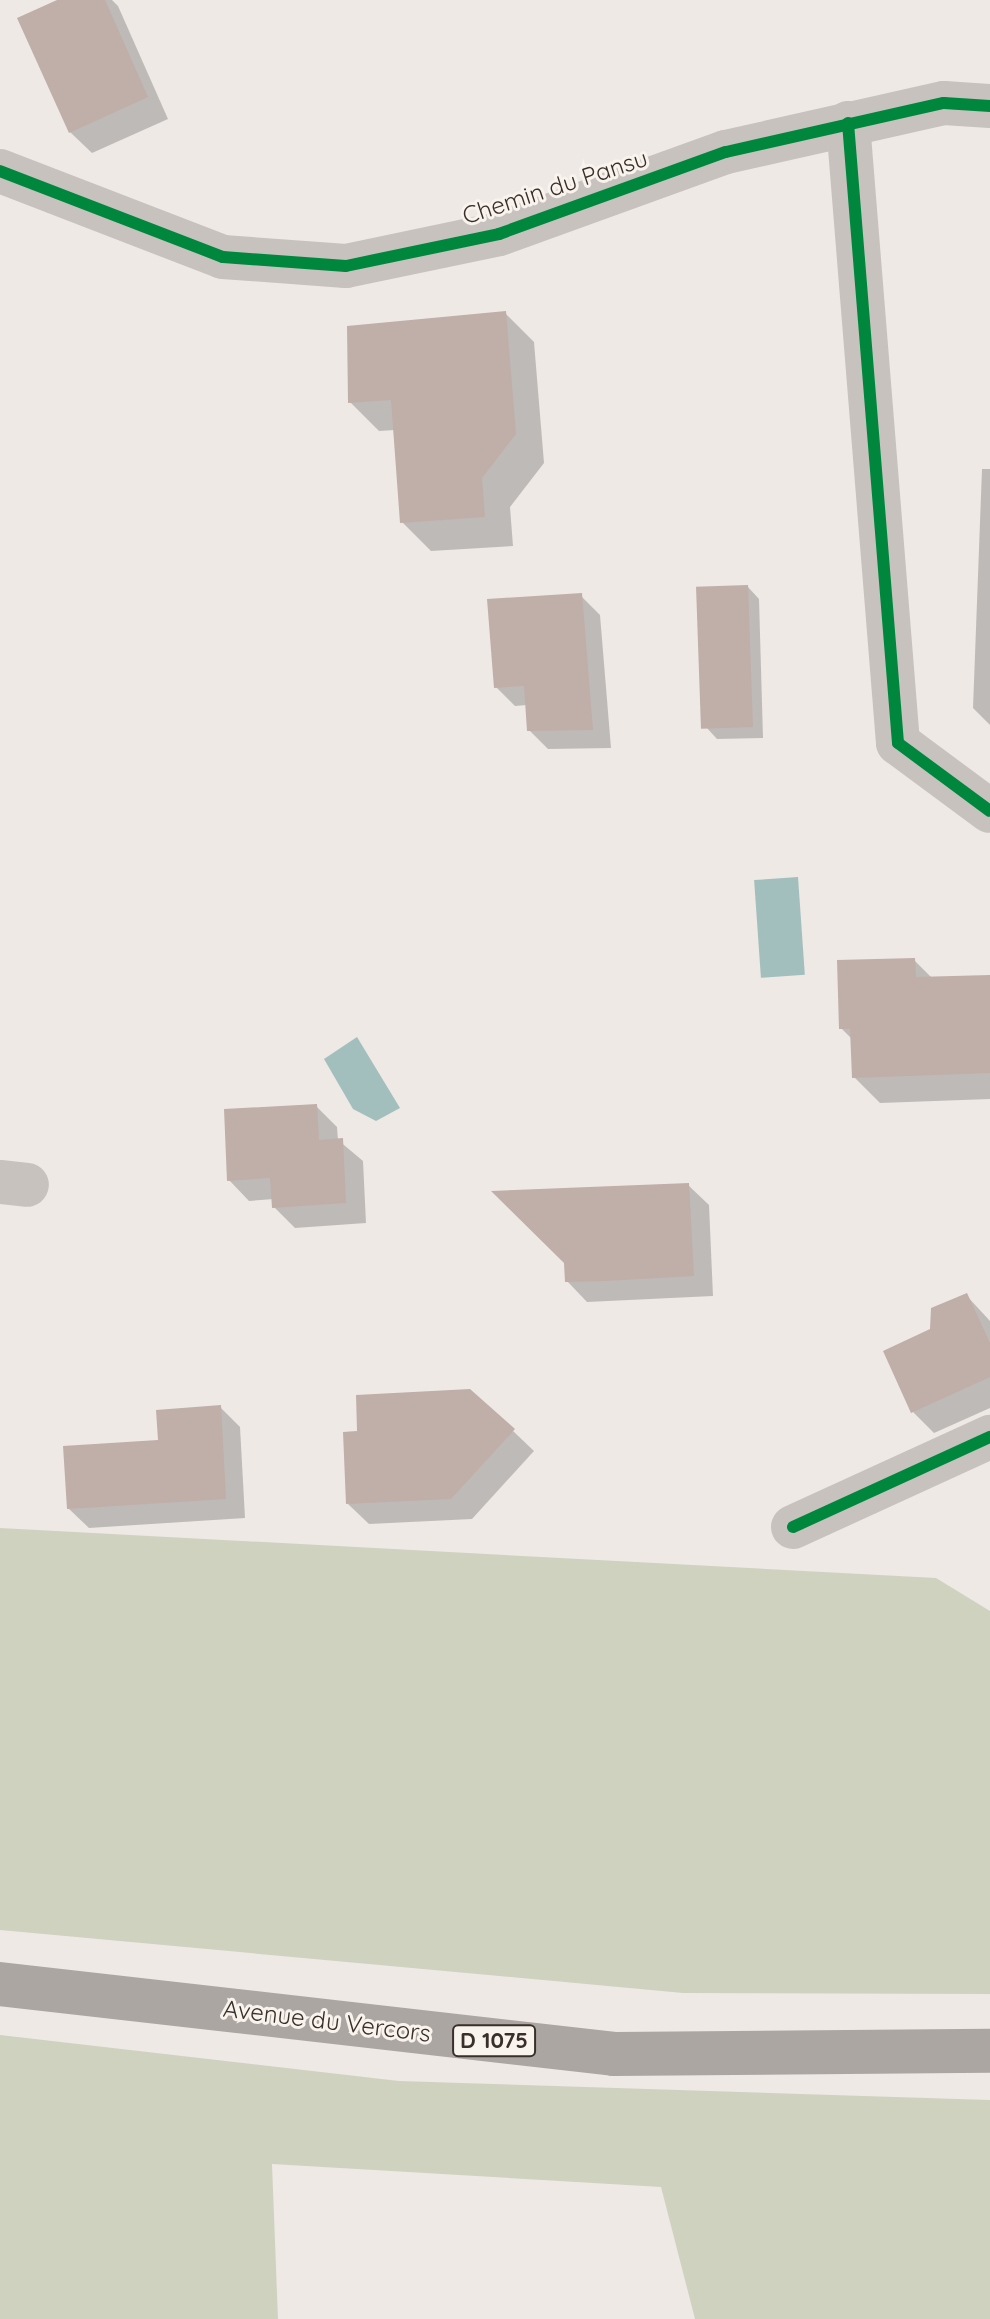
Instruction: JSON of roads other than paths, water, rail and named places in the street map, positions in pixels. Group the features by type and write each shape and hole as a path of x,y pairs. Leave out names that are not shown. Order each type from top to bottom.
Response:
{"main road":[{"name":"Avenue du Vercors","path":"0,1984 614,2054 990,2051"}],"street":[{"name":"Chemin du Pansu","path":"0,171 223,257 346,266 499,234 726,152 944,103 990,106"},
{"path":"848,123 898,743 990,811"},
{"path":"793,1527 990,1437"}],"water":[{"path":"798,877 805,975 761,978 754,880"},
{"path":"357,1037 400,1108 376,1121 353,1109 324,1059"}]}
